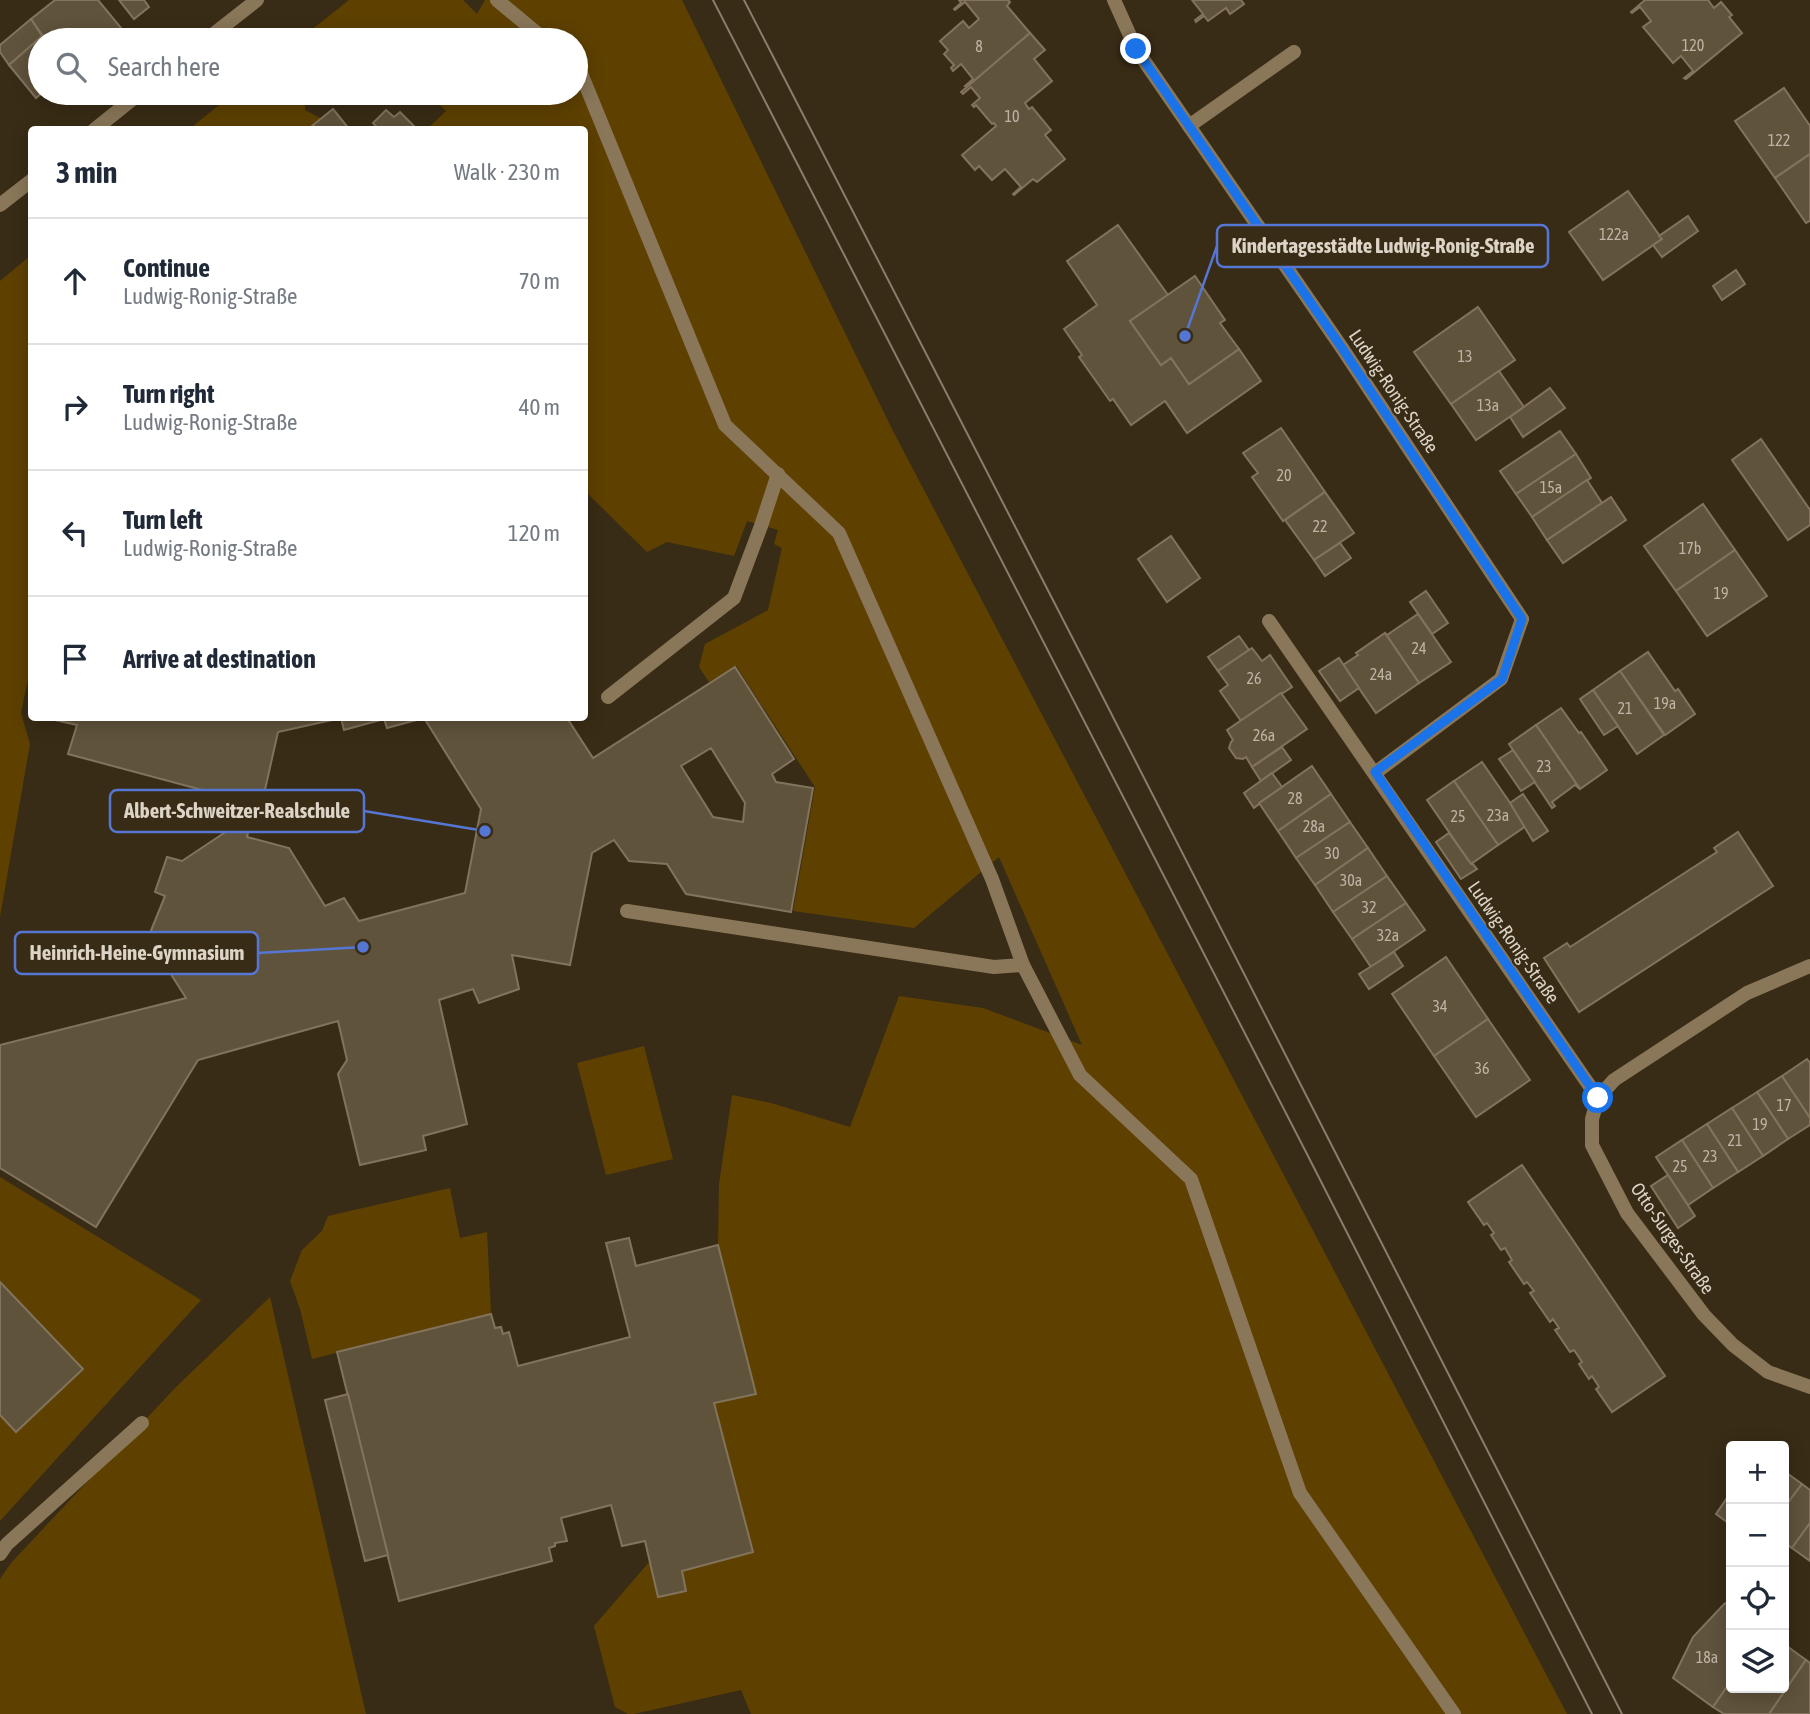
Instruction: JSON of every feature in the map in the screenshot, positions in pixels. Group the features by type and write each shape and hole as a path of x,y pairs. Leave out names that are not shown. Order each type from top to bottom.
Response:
{"street":[{"path":"221,28 257,0"},
{"path":"497,0 531,28"},
{"name":"Ludwig-Ronig-Straße","path":"1114,0 1136,49 1342,348 1522,619 1502,679 1375,772"},
{"path":"1189,127 1293,52"},
{"path":"588,91 725,425 839,533 992,879 1023,965 1080,1075 1191,1178 1300,1493 1454,1714"},
{"path":"99,126 125,105"},
{"path":"0,205 28,183"},
{"path":"608,697 734,598 778,474"},
{"name":"Ludwig-Ronig-Straße","path":"1269,621 1598,1098"},
{"path":"627,911 994,967 1023,965"},
{"path":"1598,1098 1614,1080 1747,993 1810,966"},
{"name":"Otto-Surges-Straße","path":"1598,1098 1592,1119 1592,1145 1627,1213 1704,1315 1733,1345 1768,1372 1810,1387"},
{"path":"0,1555 7,1544 142,1423"}],"shaded area":[{"path":"349,0 463,0 477,14 485,0 682,0 893,431 1567,1714 751,1714 741,1690 634,1714 615,1707 594,1626 650,1561 658,1597 686,1591 682,1571 753,1552 714,1403 756,1394 718,1245 719,1184 732,1095 771,1103 850,1127 899,996 983,1008 1082,1045 999,857 914,928 793,911 815,787 736,666 709,682 699,667 705,644 768,610 782,548 774,544 778,530 747,521 734,556 667,542 647,552 588,494 588,126 430,126 446,111 440,105 588,105 588,28 314,28"},
{"path":"219,105 305,105 305,110 335,126 193,126"},
{"path":"28,258 28,679 21,713 30,744 0,917 0,281"},
{"path":"644,1046 673,1159 606,1175 577,1063"},
{"path":"0,1177 201,1300 0,1521"},
{"path":"450,1188 460,1238 487,1232 491,1314 312,1359 290,1281 302,1250 322,1231 328,1216"},
{"path":"270,1297 366,1714 0,1714 0,1579 11,1563 176,1387"}],"building":[{"path":"55,0 98,0 121,28 37,28 31,19"},
{"path":"119,0 144,0 149,7 134,19"},
{"path":"959,0 1008,0 1010,2 1007,6 1030,33 967,87 965,86 973,79 961,64 953,71 951,68 954,65 944,54 948,50 940,41 963,21 969,28 979,19 965,2 955,10 961,3"},
{"path":"1192,0 1241,0 1244,4 1230,14 1226,8 1208,21 1204,16 1196,22 1203,14"},
{"path":"1645,0 1708,0 1714,8 1721,2 1742,33 1686,79 1684,78 1693,71 1681,56 1673,63 1643,27 1651,21 1640,7 1631,12"},
{"path":"31,19 37,28 28,28 28,48 9,65 0,52 0,45"},
{"path":"1030,33 1045,50 1034,59 1052,81 1025,103 1029,109 1032,107 1051,130 1045,135 1065,159 1037,182 1033,179 1014,195 1021,187 1005,169 992,180 979,166 975,170 962,155 996,126 976,105 972,105 980,98 971,87 963,94 961,92"},
{"path":"28,48 28,88 9,65"},
{"path":"1784,88 1810,126 1810,154 1775,178 1735,121"},
{"path":"333,109 347,126 312,126"},
{"path":"386,110 394,117 400,112 414,126 376,126 373,123"},
{"path":"1810,154 1810,221 1806,223 1775,178"},
{"path":"1628,191 1662,239 1603,280 1569,232"},
{"path":"1688,216 1698,231 1662,257 1653,245 1662,239 1659,236"},
{"path":"1118,225 1168,295 1130,321 1161,365 1171,358 1189,384 1239,349 1261,381 1187,433 1165,401 1131,425 1113,399 1110,401 1079,357 1082,355 1064,329 1097,305 1067,261"},
{"path":"1736,270 1745,284 1722,300 1713,286"},
{"path":"1195,276 1225,320 1220,323 1239,349 1189,384 1171,358 1161,365 1130,321"},
{"path":"1478,307 1515,360 1451,404 1414,352"},
{"path":"1499,371 1524,407 1476,440 1451,404"},
{"path":"1550,388 1565,408 1523,437 1510,417"},
{"path":"1281,428 1325,492 1283,521 1252,477 1258,473 1243,453"},
{"path":"1560,431 1576,454 1516,494 1500,471"},
{"path":"1761,439 1810,510 1810,525 1788,540 1732,460"},
{"path":"1576,454 1591,478 1532,517 1516,494"},
{"path":"1587,480 1602,503 1547,540 1532,517"},
{"path":"1325,492 1354,533 1314,560 1285,520"},
{"path":"1611,497 1626,520 1563,563 1547,540"},
{"path":"1703,504 1735,550 1676,591 1644,546"},
{"path":"1171,536 1200,578 1167,602 1138,559"},
{"path":"1340,543 1351,558 1325,576 1314,560"},
{"path":"1735,550 1767,596 1707,636 1676,591"},
{"path":"1426,591 1448,623 1432,634 1410,602"},
{"path":"1418,614 1451,662 1419,683 1385,633 1387,635"},
{"path":"1385,633 1419,683 1376,713 1343,665"},
{"path":"1239,636 1249,650 1218,671 1208,657"},
{"path":"1252,648 1262,661 1270,655 1292,687 1241,721 1220,691 1228,685 1218,671"},
{"path":"1648,652 1695,714 1665,735 1620,671"},
{"path":"1339,658 1359,688 1340,701 1319,671"},
{"path":"735,667 794,759 772,774 776,782 813,788 791,912 686,894 667,864 629,861 614,840 592,853 570,965 512,955 519,989 479,1003 473,989 439,1000 467,1124 423,1136 426,1150 360,1165 338,1074 347,1060 338,1021 198,1060 96,1227 0,1168 0,1045 186,998 148,938 165,896 155,892 167,857 182,861 224,833 232,798 68,754 77,725 59,721 328,721 278,732 262,803 255,802 247,837 289,848 325,906 344,898 359,921 465,893 481,809 426,721 569,721 593,758","holes":["711,748 745,803 743,822 713,817 681,766"]},
{"path":"1620,671 1664,735 1637,754 1593,690"},
{"path":"1593,690 1618,726 1604,735 1580,699"},
{"path":"1281,693 1307,729 1252,767 1246,757 1236,758 1229,748 1233,740 1227,730"},
{"path":"1561,708 1607,770 1580,789 1536,725"},
{"path":"342,721 377,721 344,730"},
{"path":"385,721 413,721 387,728"},
{"path":"1536,725 1580,789 1575,785 1552,802 1555,806 1552,808 1509,744"},
{"path":"1282,747 1291,760 1261,781 1252,767"},
{"path":"1513,750 1535,782 1521,791 1499,759"},
{"path":"1482,762 1526,826 1498,845 1454,781"},
{"path":"1312,766 1331,794 1278,831 1259,803"},
{"path":"1272,773 1282,787 1254,808 1244,793"},
{"path":"1454,781 1498,845 1471,864 1427,800"},
{"path":"1331,794 1350,822 1296,858 1278,831"},
{"path":"1523,794 1548,831 1533,841 1510,803"},
{"path":"1350,822 1368,848 1315,885 1296,858"},
{"path":"1738,832 1773,886 1579,1012 1544,958 1567,943 1570,947 1717,852 1714,848"},
{"path":"1449,833 1477,869 1461,879 1436,842"},
{"path":"1368,848 1387,876 1333,912 1315,885"},
{"path":"1387,876 1406,903 1352,939 1333,912"},
{"path":"1406,903 1425,930 1371,967 1352,939"},
{"path":"1394,952 1403,966 1369,989 1359,974"},
{"path":"1446,957 1488,1019 1434,1056 1392,994"},
{"path":"1488,1019 1530,1080 1476,1117 1434,1056"},
{"path":"1807,1059 1810,1063 1810,1118 1782,1076"},
{"path":"1782,1076 1810,1118 1810,1125 1788,1139 1757,1092"},
{"path":"1757,1092 1788,1139 1763,1156 1732,1108"},
{"path":"1732,1108 1763,1156 1738,1172 1707,1124"},
{"path":"1707,1124 1738,1172 1713,1188 1682,1140"},
{"path":"1682,1140 1713,1188 1688,1205 1656,1157"},
{"path":"1522,1165 1665,1376 1612,1412 1596,1389 1599,1387 1592,1376 1589,1379 1579,1364 1582,1362 1574,1350 1570,1352 1555,1330 1559,1328 1553,1319 1550,1322 1530,1293 1534,1291 1527,1282 1524,1284 1509,1262 1512,1260 1505,1248 1501,1250 1491,1235 1494,1233 1487,1223 1484,1225 1468,1202"},
{"path":"1668,1175 1695,1216 1678,1228 1651,1186"},
{"path":"629,1238 636,1266 718,1245 756,1394 714,1403 753,1552 682,1571 686,1591 658,1597 645,1541 622,1546 611,1505 561,1518 567,1541 555,1543 555,1546 549,1548 552,1561 399,1601 337,1352 491,1314 495,1328 501,1327 503,1334 509,1332 518,1366 630,1337 606,1243"},
{"path":"0,1282 83,1369 16,1432 0,1415"},
{"path":"348,1394 388,1555 365,1561 325,1400"},
{"path":"1789,1475 1802,1484 1789,1501"},
{"path":"1802,1484 1810,1490 1810,1523 1792,1548 1789,1546 1789,1501"},
{"path":"1726,1499 1726,1521 1716,1514"},
{"path":"1810,1523 1810,1561 1792,1548"},
{"path":"1726,1604 1726,1688 1713,1707 1673,1678 1693,1637"},
{"path":"1789,1648 1806,1660 1789,1685"},
{"path":"1806,1660 1810,1663 1810,1714 1769,1714 1783,1693 1789,1693 1789,1685"},
{"path":"1726,1688 1726,1693 1783,1693 1769,1714 1724,1714 1713,1707"}],"tram line":[{"path":"713,0 1592,1714"},
{"path":"744,0 1622,1714"}],"place":[{"name":"Kindertagesstädte Ludwig-Ronig-Straße","path":"1185,336"},
{"name":"Albert-Schweitzer-Realschule","path":"485,831"},
{"name":"Heinrich-Heine-Gymnasium","path":"363,947"}],"route":[{"path":"1136,49 1342,348 1522,619 1502,679 1375,772 1598,1098"}]}
